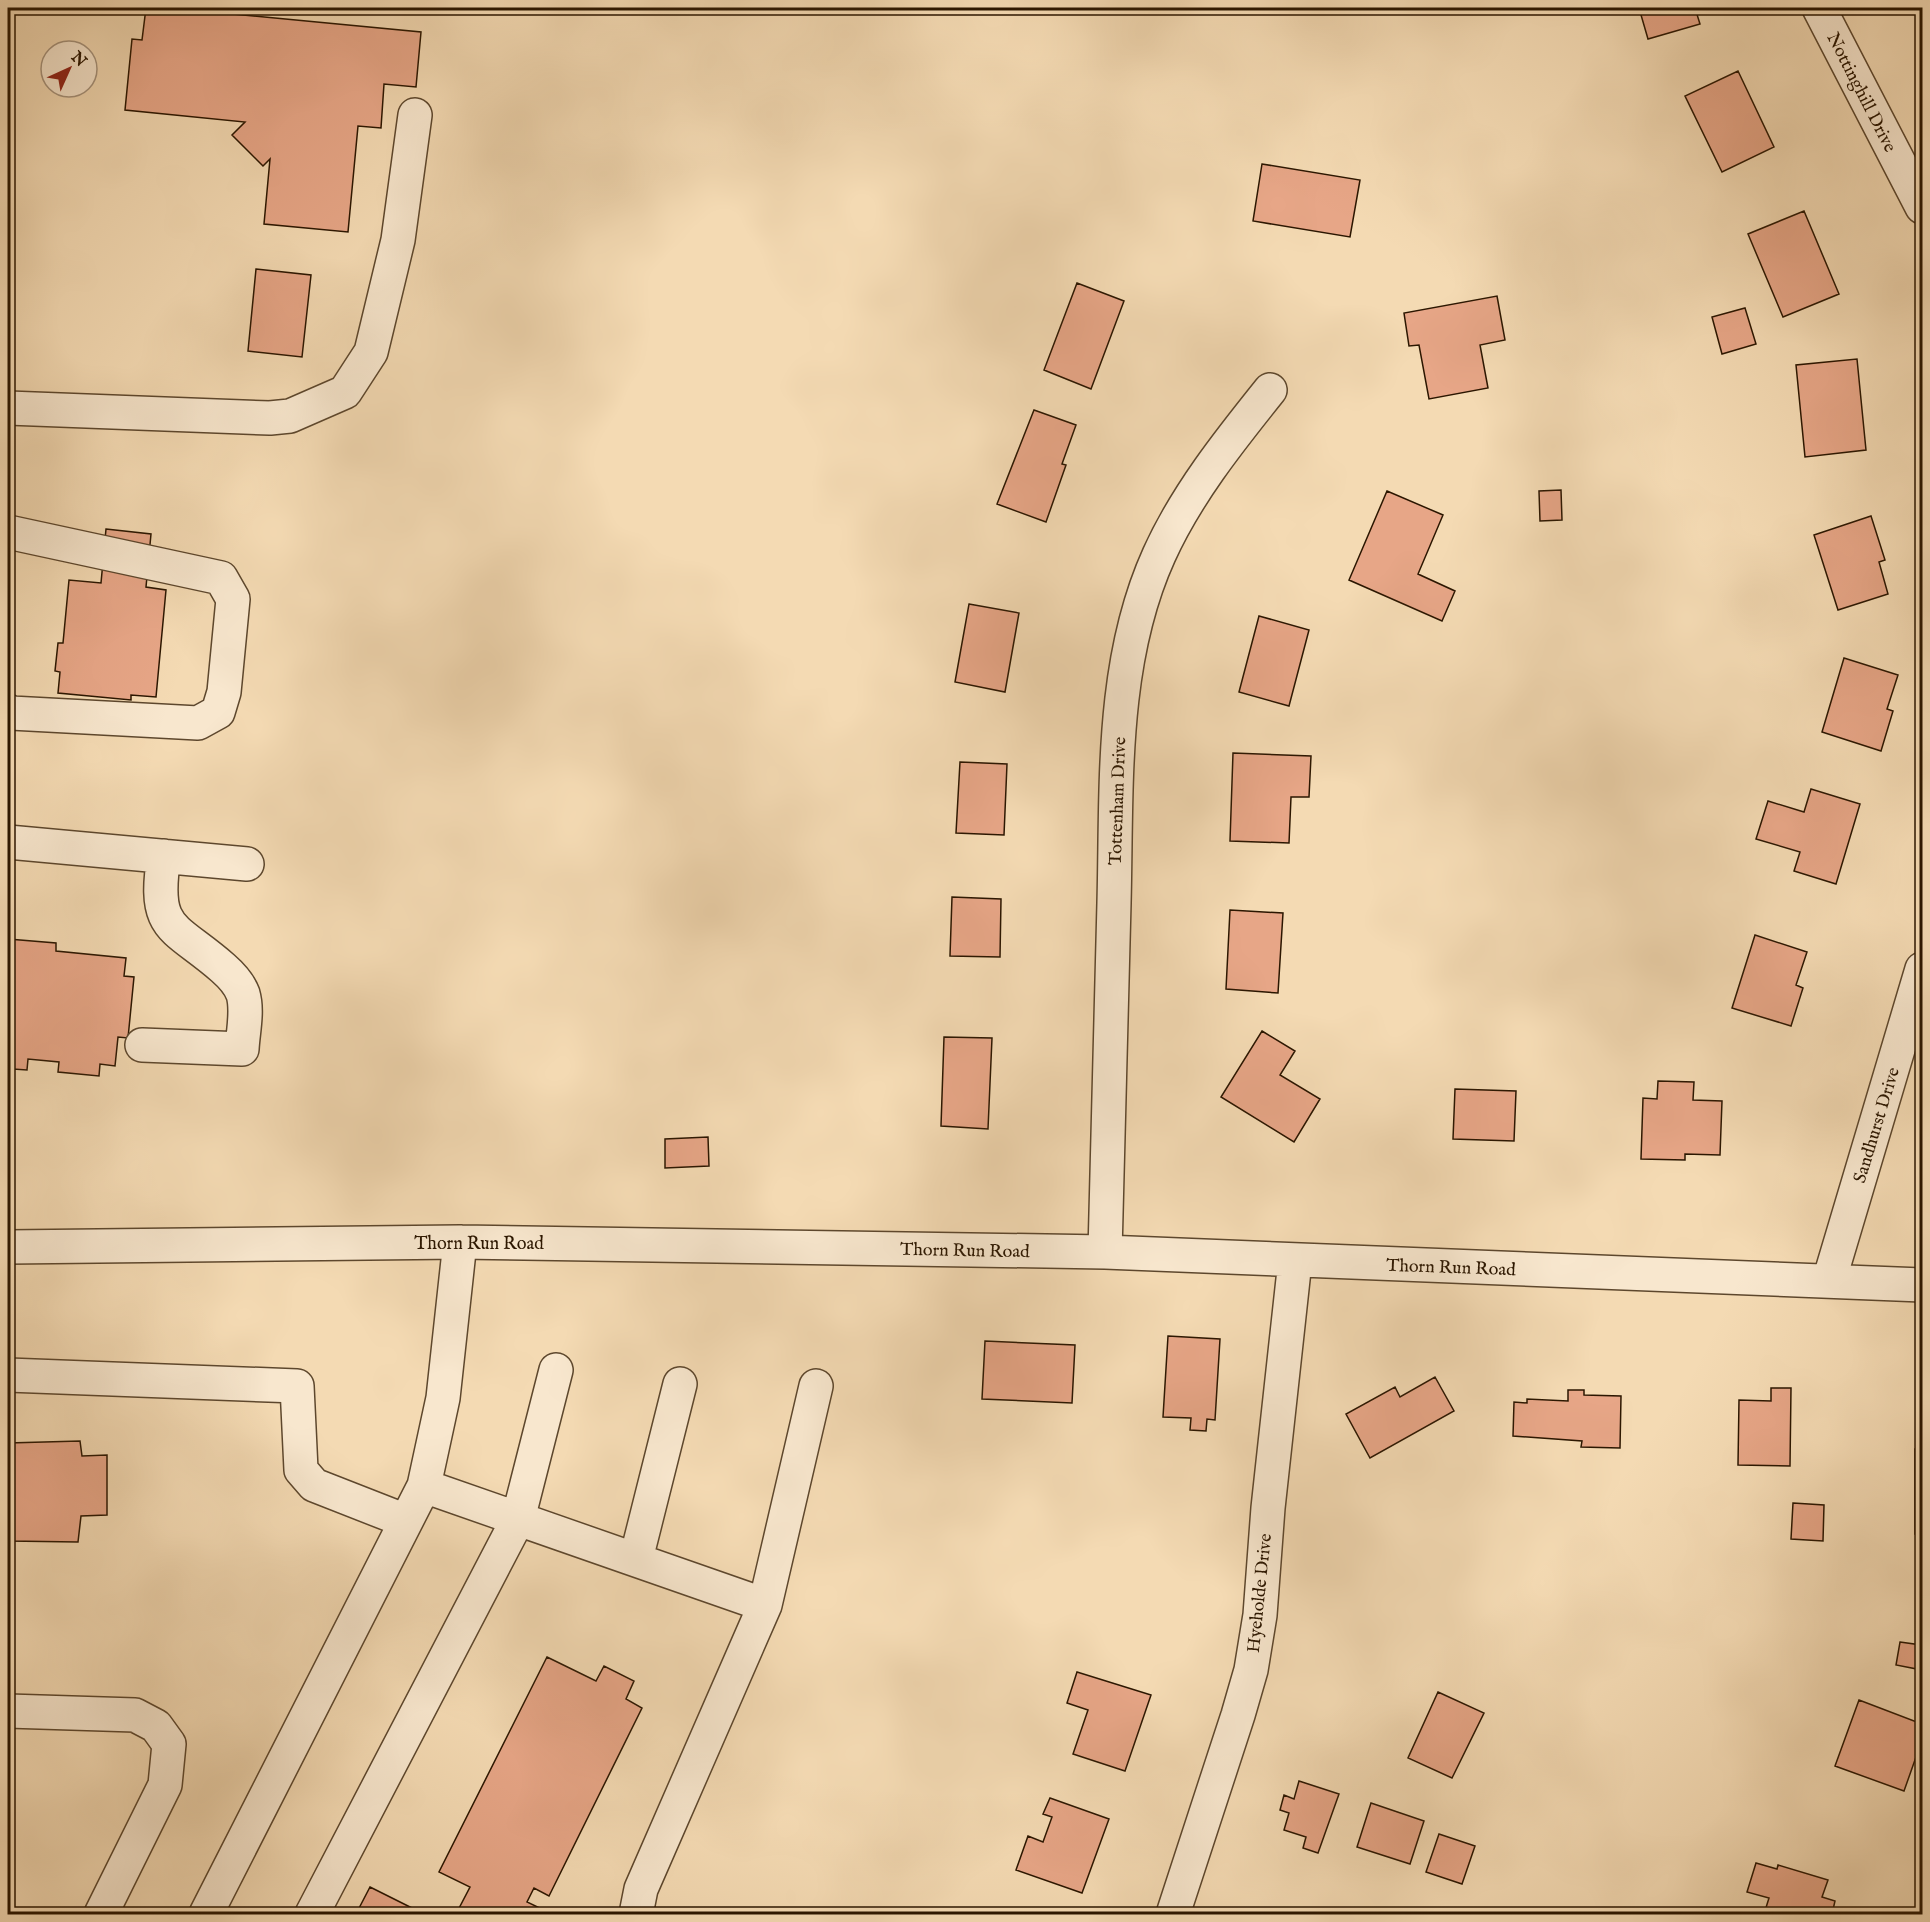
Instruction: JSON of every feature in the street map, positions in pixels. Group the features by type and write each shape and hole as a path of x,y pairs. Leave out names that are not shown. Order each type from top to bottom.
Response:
{"street":[{"name":"Nottinghill Drive","path":"1820,8 1923,207"},
{"path":"8,413 8,408 270,418 290,416 345,392 371,352 398,240 415,115"},
{"name":"Tottenham Drive","path":"1105,1252 1116,794 1125,670 1134,627 1159,555 1204,479 1270,390"},
{"path":"8,532 220,578 233,599 224,692 218,712 198,723 11,713 8,711"},
{"path":"8,842 247,864"},
{"path":"142,1045 242,1049 245,1011 242,993 234,978 173,930 163,912 159,889 164,856"},
{"name":"Sandhurst Drive","path":"1829,1281 1923,969"},
{"path":"206,1914 424,1486 443,1398 460,1242"},
{"name":"Thorn Run Road","path":"8,1247 460,1242 1105,1252 1923,1285"},
{"name":"Hyeholde Drive","path":"1173,1914 1239,1715 1251,1670 1260,1615 1268,1508 1295,1261"},
{"path":"312,1914 518,1519 556,1370"},
{"path":"8,1375 297,1386 299,1447 302,1470 308,1478 314,1485 332,1494 406,1521"},
{"path":"636,1559 680,1384"},
{"path":"636,1914 641,1889 765,1605 816,1386"},
{"path":"424,1486 765,1605"},
{"path":"8,1711 135,1715 156,1726 169,1744 165,1785 101,1914"}],"building":[{"path":"146,8 170,8 421,32 416,87 384,84 381,128 358,126 348,232 264,224 270,159 263,166 232,135 245,122 125,110 132,39 142,40"},
{"path":"1639,8 1695,8 1700,24 1648,39"},
{"path":"1738,71 1774,147 1722,172 1685,96"},
{"path":"1262,164 1360,180 1350,237 1253,221"},
{"path":"1804,211 1839,294 1783,317 1748,234"},
{"path":"256,269 311,275 302,357 248,351"},
{"path":"1077,283 1124,301 1091,389 1044,370"},
{"path":"1497,296 1505,340 1480,345 1488,388 1429,399 1419,345 1409,346 1404,313"},
{"path":"1745,308 1756,344 1722,354 1712,317"},
{"path":"1857,359 1866,450 1805,457 1796,365"},
{"path":"1034,410 1076,425 1062,464 1066,465 1046,522 997,504"},
{"path":"1561,490 1562,520 1540,521 1539,491"},
{"path":"1387,491 1443,515 1418,574 1455,591 1442,621 1349,580"},
{"path":"1871,516 1885,560 1879,562 1888,594 1838,610 1814,535"},
{"path":"106,529 151,534 146,587 166,590 156,697 131,695 131,700 58,693 60,672 55,671 58,643 63,643 69,580 101,583"},
{"path":"969,604 1019,613 1005,692 955,682"},
{"path":"1259,616 1309,630 1289,706 1239,692"},
{"path":"1844,658 1898,675 1887,709 1893,711 1881,751 1822,732"},
{"path":"1233,753 1311,756 1309,797 1291,797 1289,843 1230,841"},
{"path":"960,762 1007,764 1004,835 956,833"},
{"path":"1811,789 1860,804 1836,884 1794,871 1800,852 1756,839 1768,801 1804,812"},
{"path":"952,897 1001,899 1000,957 950,956"},
{"path":"1230,910 1283,913 1278,993 1226,989"},
{"path":"1755,935 1807,952 1796,985 1803,988 1791,1026 1732,1008"},
{"path":"8,939 56,943 56,951 126,958 124,976 134,977 128,1038 118,1037 115,1066 100,1064 99,1076 58,1072 59,1062 28,1059 27,1070 13,1069 12,1085 8,1085"},
{"path":"1262,1031 1295,1051 1280,1075 1320,1099 1294,1142 1221,1097"},
{"path":"944,1037 992,1038 988,1129 941,1126"},
{"path":"1658,1081 1694,1082 1693,1100 1722,1101 1720,1155 1685,1154 1685,1160 1641,1159 1643,1098 1657,1099"},
{"path":"1455,1089 1516,1091 1514,1141 1453,1139"},
{"path":"708,1137 709,1166 665,1168 665,1139"},
{"path":"1168,1336 1220,1339 1215,1420 1207,1419 1206,1431 1190,1430 1191,1418 1163,1417"},
{"path":"985,1341 1075,1345 1072,1403 982,1399"},
{"path":"1435,1377 1454,1411 1370,1458 1346,1414 1395,1387 1400,1397"},
{"path":"1771,1388 1791,1388 1790,1466 1738,1465 1739,1400 1771,1401"},
{"path":"1568,1390 1584,1390 1584,1395 1621,1396 1620,1448 1581,1447 1582,1441 1513,1436 1514,1402 1527,1403 1527,1399 1568,1401"},
{"path":"80,1441 82,1456 107,1455 107,1515 81,1516 78,1542 8,1541 8,1443"},
{"path":"1915,1449 1922,1449 1922,1534 1915,1534"},
{"path":"1793,1503 1824,1505 1823,1541 1791,1539"},
{"path":"1900,1642 1921,1645 1917,1669 1896,1665"},
{"path":"547,1657 596,1681 604,1666 634,1681 626,1699 642,1708 549,1896 534,1888 527,1902 552,1914 456,1914 470,1887 439,1872"},
{"path":"1077,1672 1151,1695 1125,1771 1073,1754 1088,1710 1067,1703"},
{"path":"1438,1692 1484,1713 1452,1778 1408,1758"},
{"path":"1859,1700 1922,1724 1922,1740 1904,1791 1835,1766"},
{"path":"1299,1781 1339,1794 1318,1853 1303,1848 1306,1837 1284,1830 1289,1813 1280,1810 1284,1795 1294,1799"},
{"path":"1050,1798 1109,1819 1082,1893 1016,1870 1028,1836 1043,1842 1052,1817 1043,1814"},
{"path":"1371,1803 1424,1821 1410,1864 1357,1847"},
{"path":"1439,1834 1475,1846 1462,1884 1426,1872"},
{"path":"1756,1863 1777,1869 1778,1865 1828,1880 1822,1897 1835,1901 1832,1914 1764,1914 1769,1898 1747,1892"},
{"path":"370,1887 424,1914 356,1914"}]}
